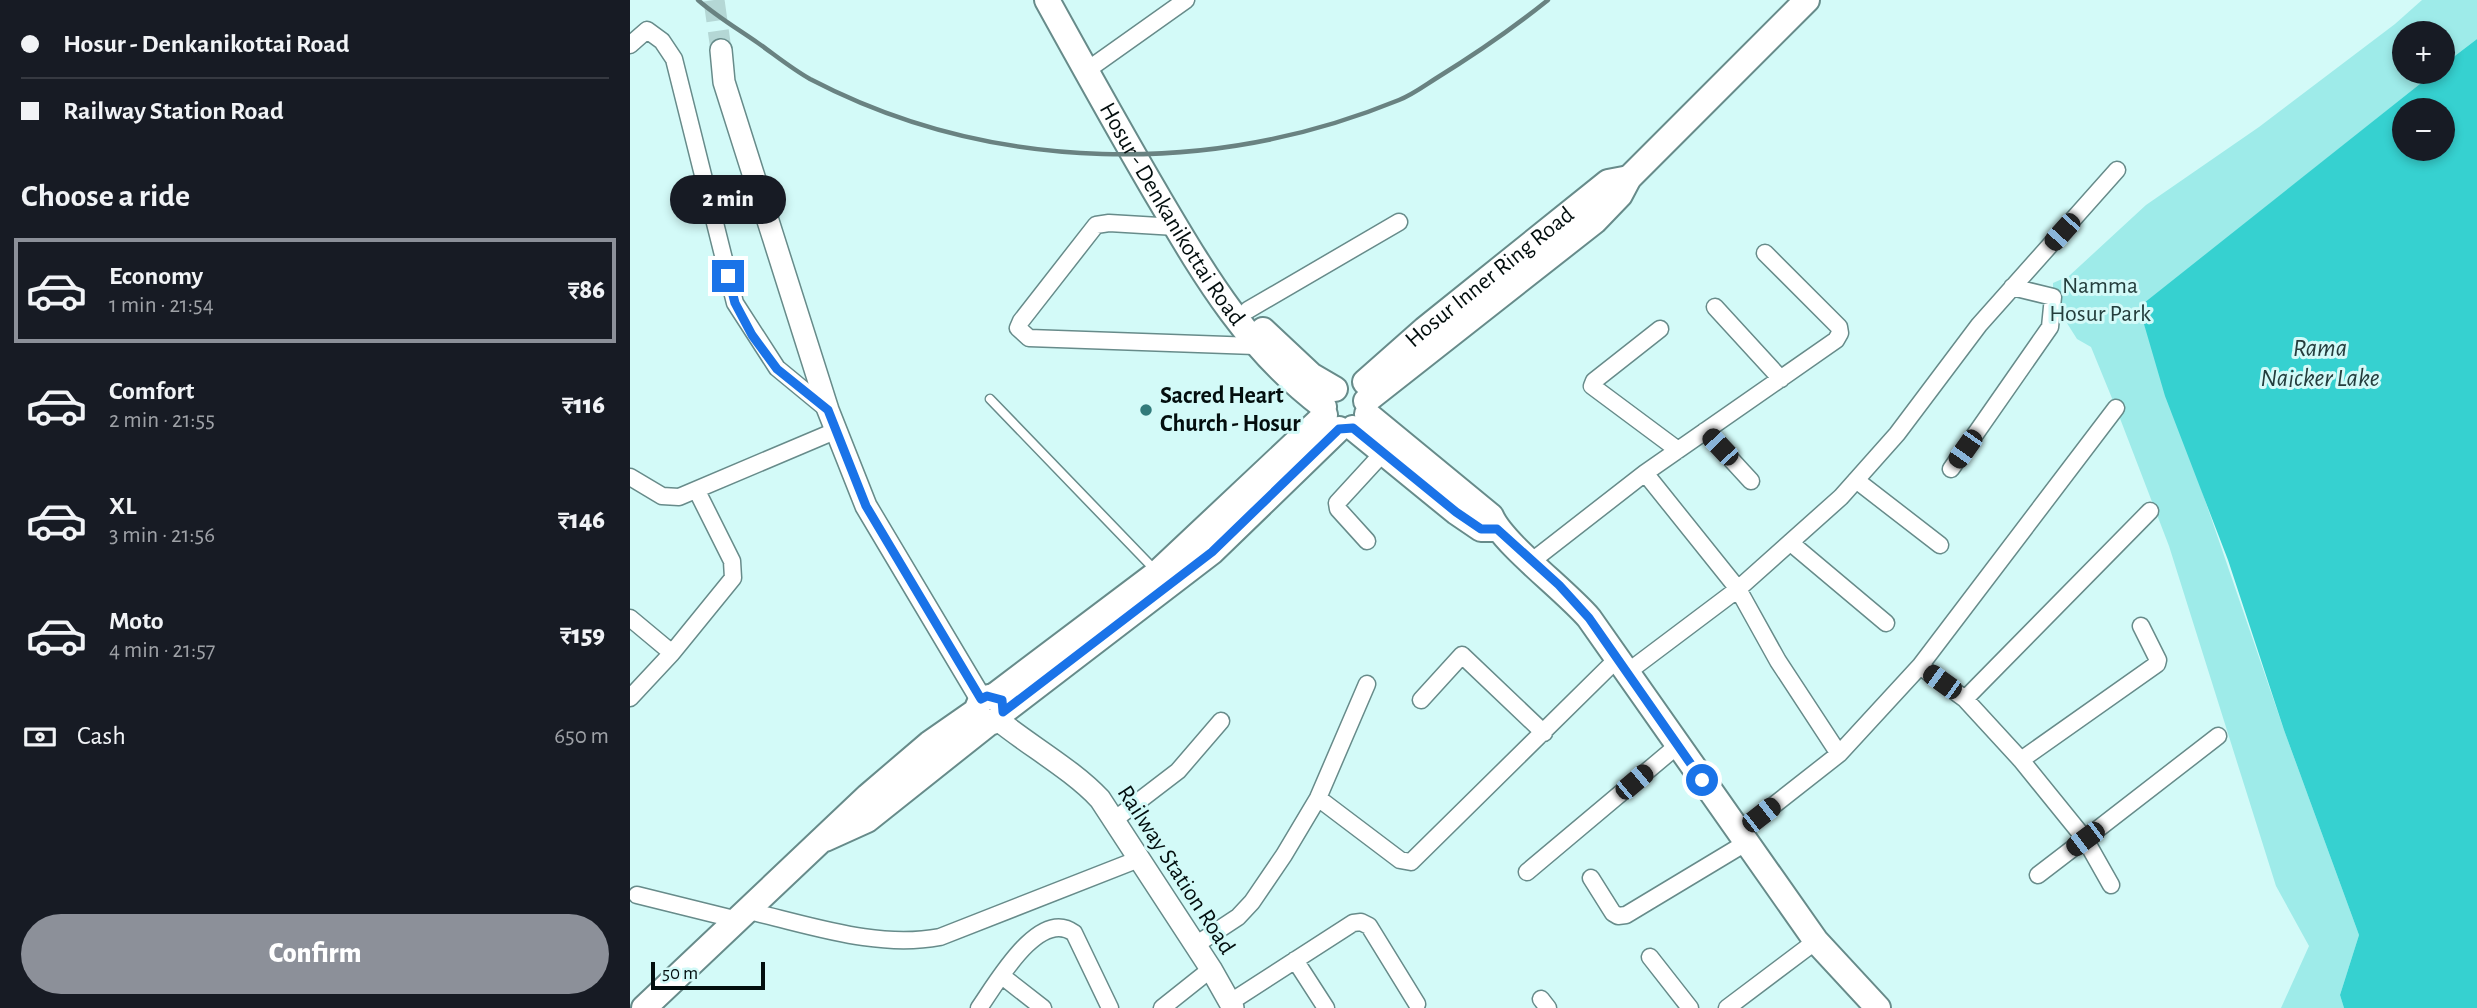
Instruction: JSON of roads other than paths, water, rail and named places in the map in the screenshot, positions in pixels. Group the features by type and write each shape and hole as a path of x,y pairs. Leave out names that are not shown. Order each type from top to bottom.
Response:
{"main road":[{"name":"Hosur - Denkanikottai Road","path":"1047,0 1093,66 1203,246 1248,310 1283,350 1346,409 1382,454 1481,529 1497,529"},
{"name":"Hosur - Denkanikottai Road","path":"1065,0 1093,66 1176,227 1218,297 1255,345 1291,383 1346,409 1491,516 1497,529 1573,599 1624,664 1677,746 1745,836 1816,941 1878,1008"},
{"name":"Hosur Inner Ring Road","path":"990,710 1157,573 1346,409 1595,220 1620,195 1629,178 1807,0"},
{"name":"Railway Station Road","path":"721,50 724,82 828,410 866,506 990,710 1042,755 1083,782 1114,820 1194,947 1211,969 1231,1005"},
{"name":"Hosur Inner Ring Road","path":"644,1008 868,796 930,743 990,710 1212,552 1346,409"}],"street":[{"path":"1093,66 1186,0"},
{"path":"630,45 647,30 662,41 674,59 735,303 752,335 777,369 828,410"},
{"path":"1318,797 1400,860 1411,862 1544,733 1624,664 1738,589 1792,544 1856,480 1897,434 1979,325 2118,170"},
{"path":"1248,310 1399,222"},
{"path":"1176,227 1109,223 1096,225 1021,321 1018,328 1021,334 1028,338 1255,345"},
{"path":"1532,561 1645,473 1836,340 1840,333 1839,327 1765,253"},
{"path":"1951,469 2050,327 2053,297 2012,287"},
{"path":"1715,307 1781,379"},
{"path":"1660,330 1594,381 1592,386 1678,450"},
{"path":"1591,878 1613,913 1618,916 1626,915 1745,836 1839,754 1920,666 2116,408"},
{"path":"630,477 670,499 697,491 835,431"},
{"path":"1705,431 1751,481"},
{"path":"1367,541 1338,509 1337,503 1382,454"},
{"path":"1645,473 1738,589 1778,661 1839,754"},
{"path":"1856,480 1940,545"},
{"path":"630,698 672,653 729,584 734,570 697,491"},
{"path":"1965,699 2150,511"},
{"path":"1792,544 1886,623"},
{"path":"630,618 672,653"},
{"path":"2021,760 2157,664 2158,660 2141,626"},
{"path":"1421,701 1456,649 1544,733"},
{"path":"1920,666 1965,699 2021,760 2085,839 2112,885"},
{"path":"1194,947 1238,916 1252,902 1318,797 1367,684"},
{"path":"1114,820 1178,771 1221,722"},
{"path":"2038,875 2218,736"},
{"path":"1527,872 1677,746"},
{"path":"637,895 886,942 914,942 940,937 1139,859"},
{"path":"1231,1005 1353,923 1361,922 1369,926 1417,1004"},
{"path":"979,1008 1036,936 1055,927 1066,927 1074,933 1110,1008"},
{"path":"1727,1008 1816,941"},
{"path":"1650,957 1690,1008"},
{"path":"1296,960 1326,1008"},
{"path":"1163,1008 1211,969"},
{"path":"1002,976 1044,1008"}],"lane":[{"path":"990,400 1157,573"}],"water":[{"name":"Rama Naicker Lake","path":"2477,39 2477,1008 2344,1008 2340,995 2359,935 2284,730 2228,560 2165,396 2139,307 2392,106 2392,161 2455,161 2455,98 2402,98 2420,84 2455,84 2455,56"}],"tunnel":[{"path":"714,0 721,50"}],"railway":[{"path":"698,0 803,75 880,110 952,133 1027,148 1102,154 1178,152 1253,143 1327,125 1413,93 1464,61 1548,0"}],"place":[{"name":"Sacred Heart Church - Hosur","path":"1146,410"}],"park label":[{"name":"Namma Hosur Park","path":"2100,300"}]}
